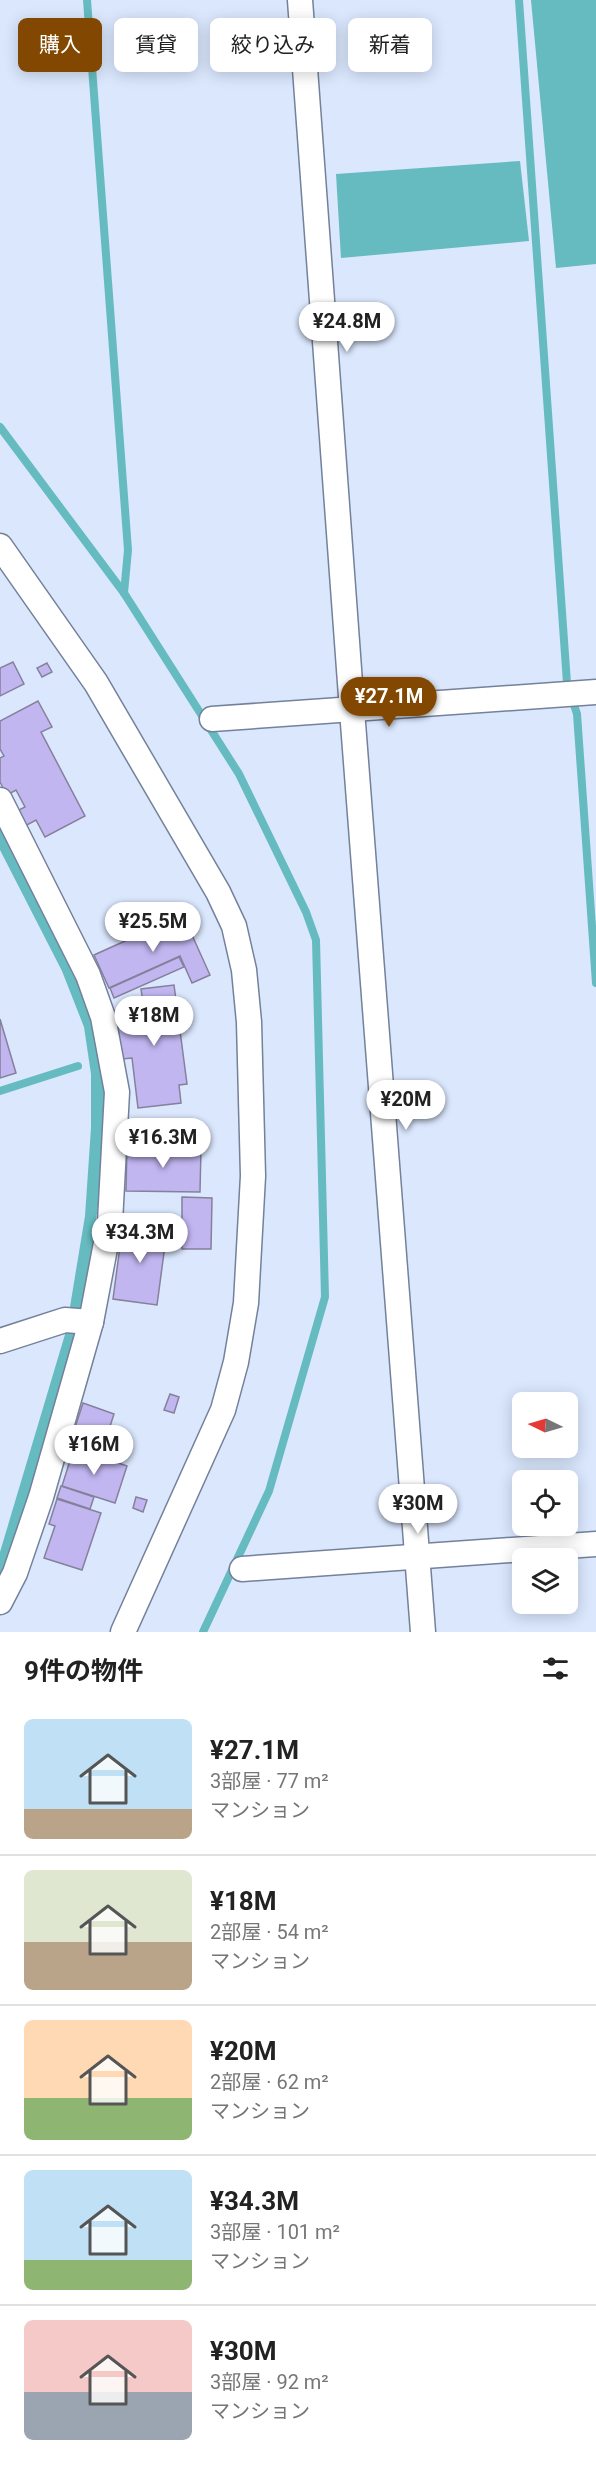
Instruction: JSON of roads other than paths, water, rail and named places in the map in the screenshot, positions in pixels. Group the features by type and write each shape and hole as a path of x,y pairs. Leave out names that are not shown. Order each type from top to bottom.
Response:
{"street":[{"path":"300,0 423,1632"},
{"path":"0,546 96,683 218,892 234,926 244,970 249,1022 253,1176 246,1303 242,1327 223,1410 123,1632"},
{"path":"212,719 580,694"},
{"path":"0,800 7,830 88,975 103,1017 117,1092 110,1222 80,1321 41,1497 15,1573 0,1602"},
{"path":"0,1341 80,1321"},
{"path":"242,1569 596,1544"}],"waterway":[{"path":"87,0 128,550 124,593"},
{"path":"519,0 567,683 577,714 596,983"},
{"path":"0,427 124,593 239,774 306,912 316,940 325,1297 269,1491 203,1632"},
{"path":"0,1091 78,1066"}]}
